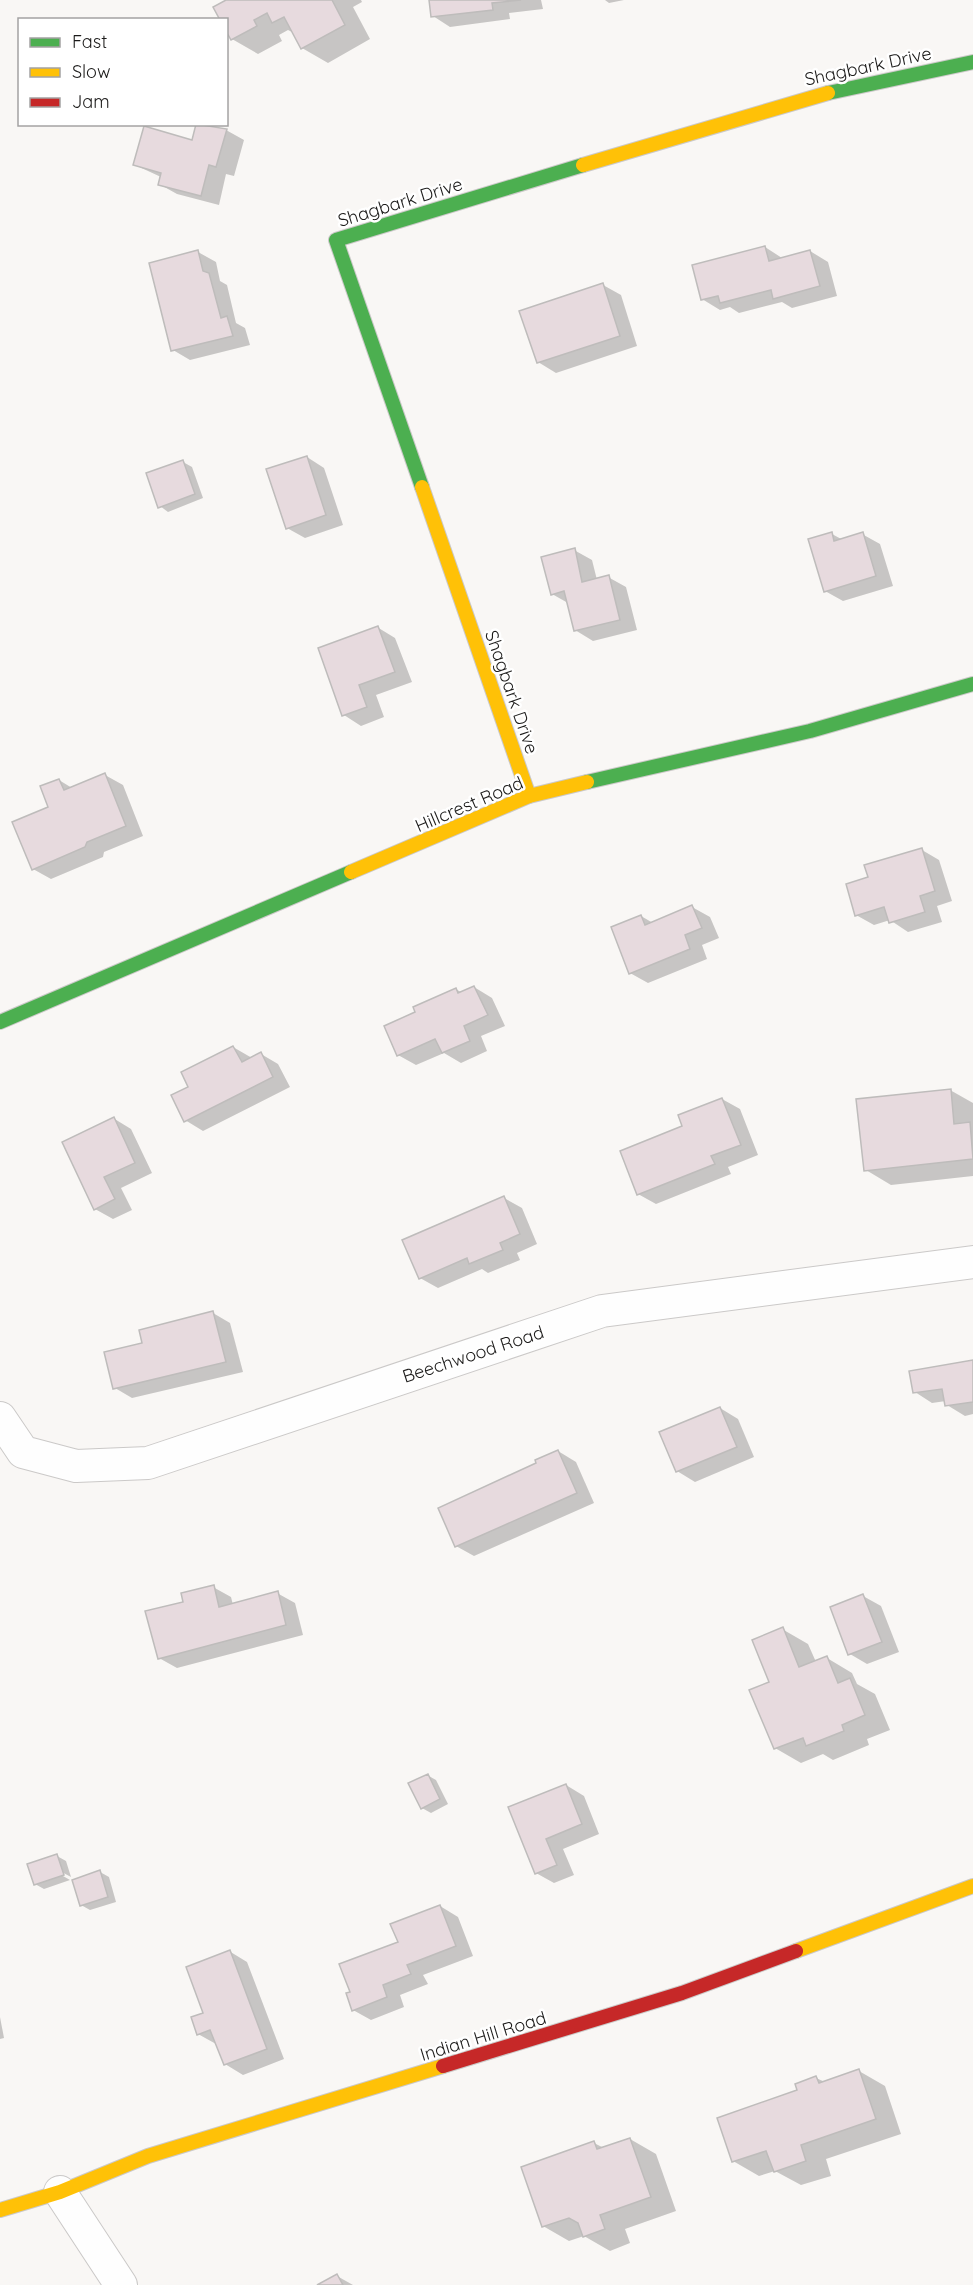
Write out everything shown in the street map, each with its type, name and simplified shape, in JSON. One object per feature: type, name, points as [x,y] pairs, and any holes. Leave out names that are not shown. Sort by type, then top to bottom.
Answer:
[{"type":"street","name":"Shagbark Drive","points":[[529,796],[336,240],[807,97],[973,62]]},
{"type":"street","name":"Hillcrest Road","points":[[0,1022],[529,796],[810,731],[973,684]]},
{"type":"street","name":"Beechwood Road","points":[[0,1418],[23,1452],[76,1466],[148,1463],[602,1311],[973,1262]]},
{"type":"street","name":"Indian Hill Road","points":[[0,2210],[60,2192],[148,2156],[682,1993],[973,1886]]},
{"type":"street","points":[[60,2192],[121,2285]]},
{"type":"building","points":[[226,0],[332,0],[345,25],[301,49],[284,17],[272,23],[267,13],[254,20],[257,26],[231,40],[228,35],[228,18],[219,18],[213,7]]},
{"type":"building","points":[[429,0],[521,0],[492,3],[493,10],[431,17]]},
{"type":"building","points":[[144,126],[192,140],[196,126],[227,129],[216,167],[209,165],[201,196],[158,185],[161,173],[133,165]]},
{"type":"building","points":[[765,246],[769,261],[810,250],[820,286],[773,299],[771,290],[720,303],[718,296],[701,300],[692,265]]},
{"type":"building","points":[[198,250],[203,271],[209,273],[221,318],[227,316],[233,336],[171,351],[149,263]]},
{"type":"building","points":[[603,283],[620,336],[537,363],[519,311]]},
{"type":"building","points":[[307,456],[326,515],[286,529],[266,469]]},
{"type":"building","points":[[183,460],[195,494],[158,508],[146,473]]},
{"type":"building","points":[[832,532],[834,541],[863,532],[876,576],[824,592],[808,539]]},
{"type":"building","points":[[575,548],[582,582],[609,575],[620,620],[574,631],[564,591],[551,595],[541,557]]},
{"type":"building","points":[[378,626],[395,672],[359,685],[367,707],[342,716],[318,648]]},
{"type":"building","points":[[105,773],[126,826],[87,842],[85,847],[32,870],[12,822],[48,807],[40,786],[59,779],[64,790]]},
{"type":"building","points":[[922,848],[935,891],[920,896],[925,912],[889,923],[884,907],[855,916],[846,884],[868,877],[864,865]]},
{"type":"building","points":[[692,905],[702,928],[685,935],[690,949],[629,974],[611,927],[641,915],[645,925]]},
{"type":"building","points":[[474,986],[488,1015],[464,1026],[470,1041],[442,1053],[435,1039],[397,1056],[384,1026],[415,1012],[413,1007],[456,988],[458,993]]},
{"type":"building","points":[[233,1046],[242,1062],[261,1052],[273,1077],[184,1122],[171,1095],[188,1087],[181,1072]]},
{"type":"building","points":[[951,1089],[954,1124],[970,1122],[973,1159],[864,1171],[856,1099]]},
{"type":"building","points":[[722,1098],[741,1145],[711,1156],[715,1164],[637,1195],[620,1151],[682,1126],[678,1115]]},
{"type":"building","points":[[114,1117],[135,1163],[104,1177],[115,1199],[94,1210],[62,1142]]},
{"type":"building","points":[[504,1196],[520,1234],[500,1243],[503,1250],[469,1264],[467,1258],[419,1279],[402,1240]]},
{"type":"building","points":[[213,1311],[226,1362],[113,1389],[104,1352],[142,1343],[139,1330]]},
{"type":"building","points":[[973,1360],[973,1402],[945,1406],[942,1389],[913,1393],[909,1371]]},
{"type":"building","points":[[720,1407],[737,1447],[676,1472],[659,1432]]},
{"type":"building","points":[[558,1450],[577,1493],[455,1547],[438,1508],[536,1463],[535,1460]]},
{"type":"building","points":[[214,1585],[219,1607],[278,1591],[286,1625],[158,1659],[145,1611],[183,1602],[181,1593]]},
{"type":"building","points":[[863,1594],[882,1642],[848,1655],[830,1607]]},
{"type":"building","points":[[783,1627],[799,1667],[827,1656],[838,1683],[850,1678],[865,1715],[842,1725],[844,1731],[806,1746],[803,1738],[774,1749],[749,1690],[769,1682],[752,1640]]},
{"type":"building","points":[[428,1774],[440,1799],[421,1809],[408,1783]]},
{"type":"building","points":[[566,1784],[582,1824],[546,1839],[557,1865],[535,1874],[508,1807]]},
{"type":"building","points":[[57,1854],[64,1875],[34,1885],[27,1864]]},
{"type":"building","points":[[100,1870],[108,1897],[80,1906],[72,1880]]},
{"type":"building","points":[[440,1905],[456,1946],[407,1965],[411,1974],[383,1985],[387,1997],[352,2011],[346,1993],[350,1992],[339,1964],[398,1942],[390,1924]]},
{"type":"building","points":[[230,1950],[267,2049],[224,2065],[210,2030],[197,2035],[191,2017],[203,2013],[186,1967]]},
{"type":"building","points":[[859,2069],[876,2119],[801,2145],[806,2161],[774,2172],[766,2151],[732,2162],[717,2118],[797,2090],[795,2084],[816,2076],[819,2083]]},
{"type":"building","points":[[630,2138],[651,2197],[600,2215],[605,2229],[583,2237],[578,2223],[569,2218],[542,2227],[521,2167],[594,2141],[597,2149]]},
{"type":"building","points":[[337,2274],[343,2285],[317,2285]]},
{"type":"traffic: fast","points":[[828,93],[973,62]]},
{"type":"traffic: fast","points":[[422,487],[336,240],[583,165]]},
{"type":"traffic: fast","points":[[587,782],[810,731],[973,684]]},
{"type":"traffic: fast","points":[[0,1022],[351,872]]},
{"type":"traffic: slow","points":[[583,165],[828,93]]},
{"type":"traffic: slow","points":[[422,487],[529,796]]},
{"type":"traffic: slow","points":[[351,872],[529,796],[587,782]]},
{"type":"traffic: slow","points":[[796,1951],[973,1886]]},
{"type":"traffic: slow","points":[[0,2210],[60,2192],[148,2156],[443,2066]]},
{"type":"traffic: jam","points":[[443,2066],[682,1993],[796,1951]]}]
